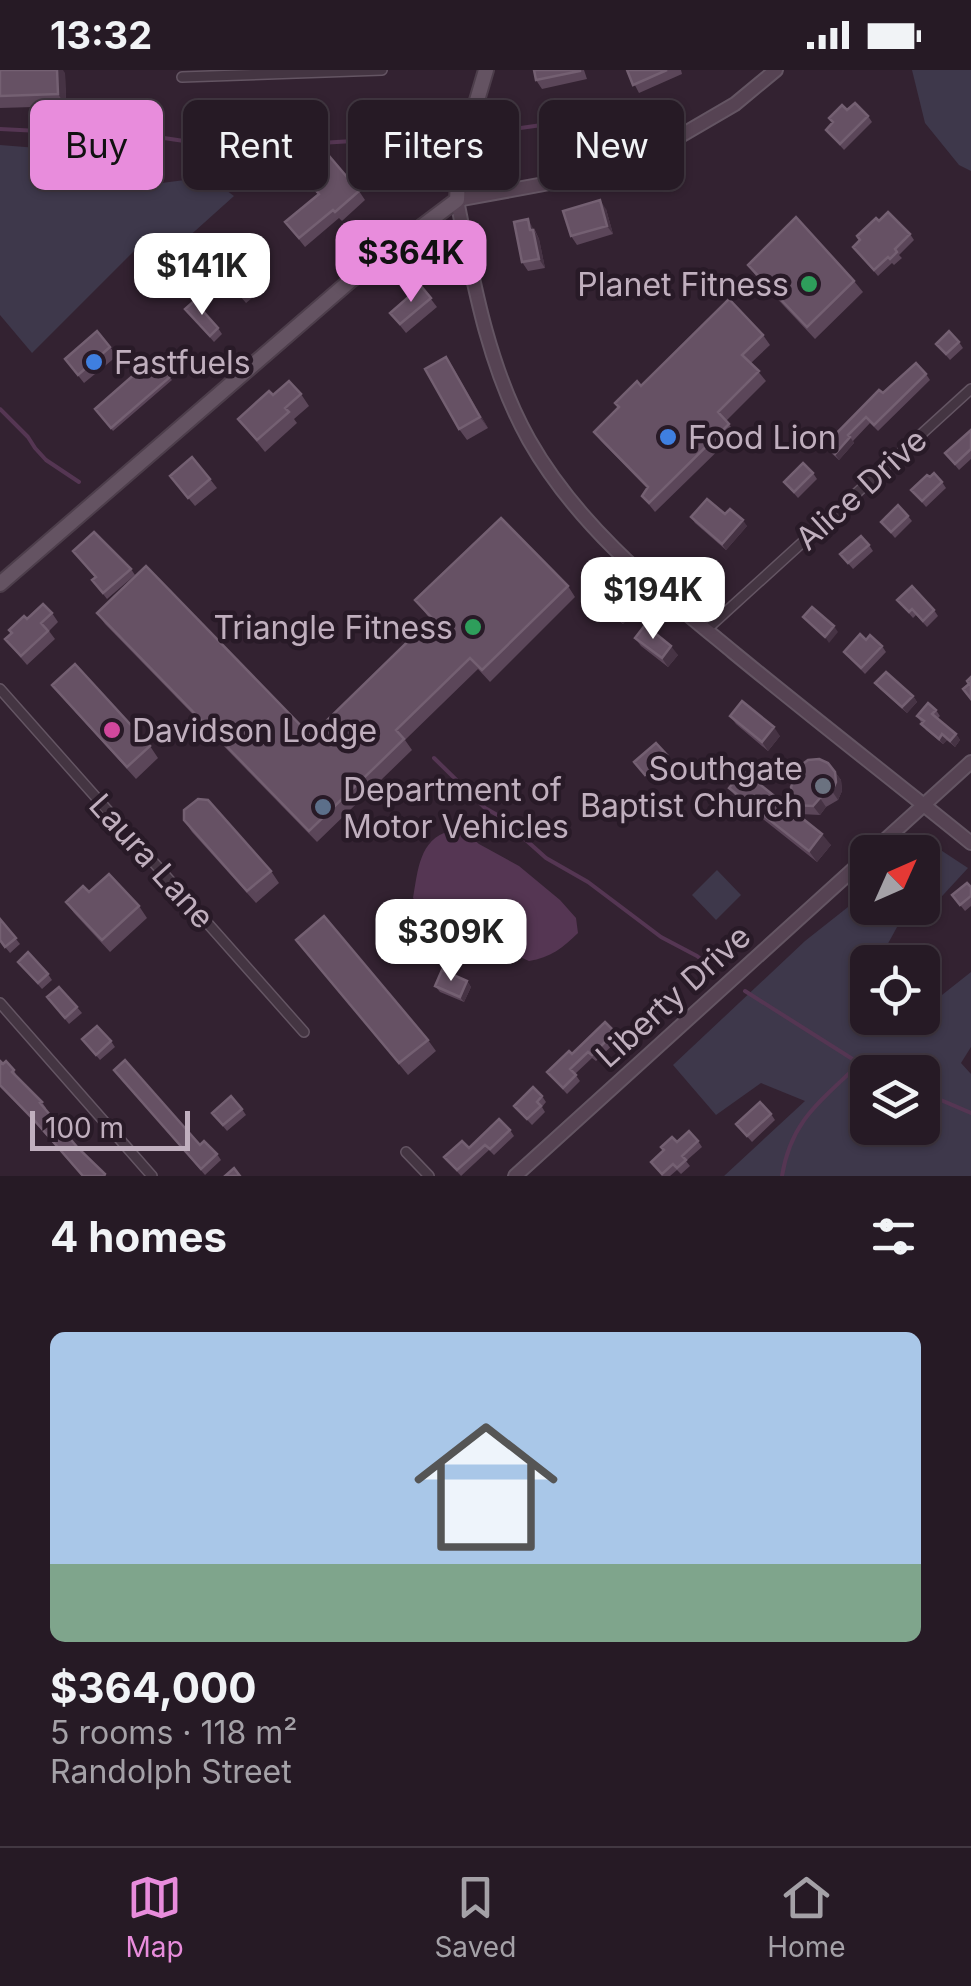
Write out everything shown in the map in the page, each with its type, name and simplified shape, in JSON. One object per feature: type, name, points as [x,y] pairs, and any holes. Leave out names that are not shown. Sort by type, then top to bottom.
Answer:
[{"type":"main road","points":[[0,584],[351,280],[457,200],[459,162],[486,70]]},
{"type":"main road","points":[[408,238],[444,240],[471,269]]},
{"type":"street","points":[[182,77],[382,70]]},
{"type":"street","points":[[776,70],[735,104],[644,153],[555,182],[457,200],[471,269],[497,369],[527,437],[592,528],[706,630],[971,842]]},
{"type":"street","name":"Alice Drive","points":[[706,630],[971,388]]},
{"type":"street","name":"Laura Lane","points":[[0,689],[304,1032]]},
{"type":"street","name":"Liberty Drive","points":[[891,835],[971,762]]},
{"type":"street","name":"Liberty Drive","points":[[515,1176],[850,872]]},
{"type":"street","points":[[0,1002],[152,1176]]},
{"type":"street","points":[[406,1152],[429,1176]]},
{"type":"shaded area","points":[[912,70],[971,70],[971,171],[959,165],[925,123]]},
{"type":"shaded area","points":[[0,145],[30,147],[30,190],[163,190],[163,183],[183,180],[183,190],[226,190],[234,196],[166,257],[140,245],[32,353],[0,315]]},
{"type":"shaded area","points":[[450,831],[466,833],[519,866],[576,918],[578,933],[556,951],[529,961],[427,915],[413,898],[419,867],[432,841]]},
{"type":"shaded area","points":[[940,850],[968,868],[940,898]]},
{"type":"shaded area","points":[[717,870],[741,895],[716,920],[692,895]]},
{"type":"shaded area","points":[[850,905],[850,925],[898,925],[887,945],[850,945],[850,1035],[940,1035],[940,997],[971,972],[971,1047],[961,1063],[971,1074],[971,1176],[724,1176],[805,1101],[761,1083],[716,1115],[673,1065],[805,941]]},
{"type":"building","points":[[0,70],[57,70],[58,94],[0,96]]},
{"type":"building","points":[[534,70],[580,70],[580,71],[536,80]]},
{"type":"building","points":[[627,70],[667,70],[633,85]]},
{"type":"building","points":[[855,103],[868,116],[840,144],[826,130],[833,122],[829,118],[842,105],[847,110]]},
{"type":"building","points":[[328,159],[348,178],[348,190],[359,191],[299,238],[285,222],[319,194],[316,190],[328,190]]},
{"type":"building","points":[[600,200],[607,226],[571,236],[563,211]]},
{"type":"building","points":[[888,212],[910,234],[890,259],[874,270],[853,247],[860,240],[857,236]]},
{"type":"building","name":"Planet Fitness","points":[[796,217],[854,281],[807,327],[748,265]]},
{"type":"building","points":[[528,219],[539,259],[522,262],[514,222]]},
{"type":"building","points":[[224,248],[252,285],[240,294],[208,261]]},
{"type":"building","points":[[421,286],[431,298],[400,324],[390,313]]},
{"type":"building","points":[[729,299],[763,335],[742,355],[759,371],[718,412],[729,424],[649,503],[642,496],[648,487],[594,432],[637,381],[641,386]]},
{"type":"building","points":[[194,301],[218,328],[210,336],[185,309]]},
{"type":"building","points":[[97,331],[110,347],[78,375],[65,359]]},
{"type":"building","points":[[949,331],[959,342],[946,354],[936,344]]},
{"type":"building","points":[[446,357],[480,417],[459,429],[425,369]]},
{"type":"building","name":"Fastfuels","points":[[153,358],[170,377],[111,428],[95,409]]},
{"type":"building","points":[[916,363],[926,374],[874,425],[866,417],[835,454],[825,445],[879,390],[883,393]]},
{"type":"building","points":[[289,381],[301,394],[285,408],[289,412],[257,440],[238,419],[269,391],[273,395]]},
{"type":"building","points":[[971,430],[971,449],[955,464],[945,453]]},
{"type":"building","points":[[192,457],[210,479],[188,498],[170,476]]},
{"type":"building","points":[[803,463],[813,473],[794,492],[784,482]]},
{"type":"building","points":[[934,473],[942,482],[922,501],[911,490]]},
{"type":"building","points":[[707,499],[725,514],[730,509],[743,520],[722,544],[691,517]]},
{"type":"building","points":[[898,505],[908,516],[891,532],[881,522]]},
{"type":"building","points":[[501,518],[568,586],[482,670],[470,658],[396,730],[404,739],[309,831],[97,613],[146,566],[311,736],[432,618],[415,600]]},
{"type":"building","points":[[94,532],[131,569],[103,593],[92,580],[96,577],[73,551]]},
{"type":"building","points":[[861,536],[869,545],[848,563],[840,554]]},
{"type":"building","points":[[912,586],[934,610],[923,621],[897,600]]},
{"type":"building","points":[[603,591],[624,601],[627,607],[619,618],[596,599]]},
{"type":"building","points":[[43,604],[52,613],[41,623],[48,631],[21,656],[5,639],[24,616],[27,619]]},
{"type":"building","points":[[812,607],[834,626],[825,637],[803,617]]},
{"type":"building","points":[[645,625],[671,646],[662,658],[635,638]]},
{"type":"building","points":[[860,634],[866,640],[870,635],[882,646],[861,668],[844,652]]},
{"type":"building","name":"Davidson Lodge","points":[[75,664],[150,746],[127,767],[52,685]]},
{"type":"building","points":[[886,672],[913,696],[902,707],[875,683]]},
{"type":"building","points":[[971,677],[971,699],[963,689]]},
{"type":"building","points":[[742,701],[774,727],[762,742],[730,716]]},
{"type":"building","points":[[928,703],[936,710],[932,714],[956,734],[950,741],[942,734],[939,739],[921,724],[924,721],[917,716]]},
{"type":"building","points":[[656,743],[667,755],[645,775],[634,762]]},
{"type":"building","points":[[819,759],[835,772],[832,791],[813,806],[794,805],[791,787],[800,766]]},
{"type":"building","points":[[743,771],[822,834],[809,851],[729,788]]},
{"type":"building","points":[[198,799],[208,800],[271,871],[247,891],[184,820],[184,810]]},
{"type":"building","points":[[109,874],[139,906],[102,940],[66,902],[83,886],[89,892]]},
{"type":"building","points":[[967,883],[971,896],[960,905],[952,895]]},
{"type":"building","points":[[324,916],[428,1040],[399,1063],[296,940]]},
{"type":"building","points":[[0,919],[16,938],[5,947],[0,940]]},
{"type":"building","points":[[28,952],[48,974],[38,983],[18,962]]},
{"type":"building","points":[[442,970],[467,981],[460,997],[435,986]]},
{"type":"building","points":[[59,987],[77,1007],[65,1018],[47,997]]},
{"type":"building","points":[[605,1022],[615,1032],[592,1055],[588,1052],[570,1069],[576,1075],[563,1088],[547,1072]]},
{"type":"building","points":[[97,1026],[111,1041],[96,1055],[82,1039]]},
{"type":"building","points":[[125,1060],[200,1145],[204,1141],[217,1154],[201,1169],[114,1070]]},
{"type":"building","points":[[0,1061],[6,1061],[104,1176],[83,1176],[0,1085]]},
{"type":"building","points":[[533,1087],[542,1096],[537,1102],[541,1106],[527,1119],[514,1106]]},
{"type":"building","points":[[231,1096],[242,1109],[223,1125],[212,1113]]},
{"type":"building","points":[[760,1102],[771,1114],[747,1136],[736,1124]]},
{"type":"building","points":[[499,1119],[510,1130],[490,1149],[485,1145],[457,1170],[444,1157],[462,1141],[469,1148]]},
{"type":"building","points":[[689,1131],[698,1141],[682,1156],[686,1160],[677,1168],[673,1164],[662,1174],[651,1162],[672,1137],[677,1142]]},
{"type":"waterway","points":[[519,128],[539,125]]},
{"type":"waterway","points":[[0,129],[157,137],[225,147],[348,141]]},
{"type":"waterway","points":[[0,409],[46,460],[79,482]]},
{"type":"waterway","points":[[434,758],[485,808],[546,858],[588,882],[661,937],[712,968]]},
{"type":"waterway","points":[[745,991],[850,1057]]},
{"type":"waterway","points":[[782,1176],[800,1126],[850,1073]]},
{"type":"waterway","points":[[940,1100],[971,1113]]},
{"type":"place","name":"Planet Fitness","points":[[809,284]]},
{"type":"place","name":"Fastfuels","points":[[94,362]]},
{"type":"place","name":"Food Lion","points":[[668,437]]},
{"type":"place","name":"Triangle Fitness","points":[[473,627]]},
{"type":"place","name":"Davidson Lodge","points":[[112,730]]},
{"type":"place","name":"Southgate Baptist Church","points":[[823,786]]},
{"type":"place","name":"Department of Motor Vehicles","points":[[323,807]]}]
